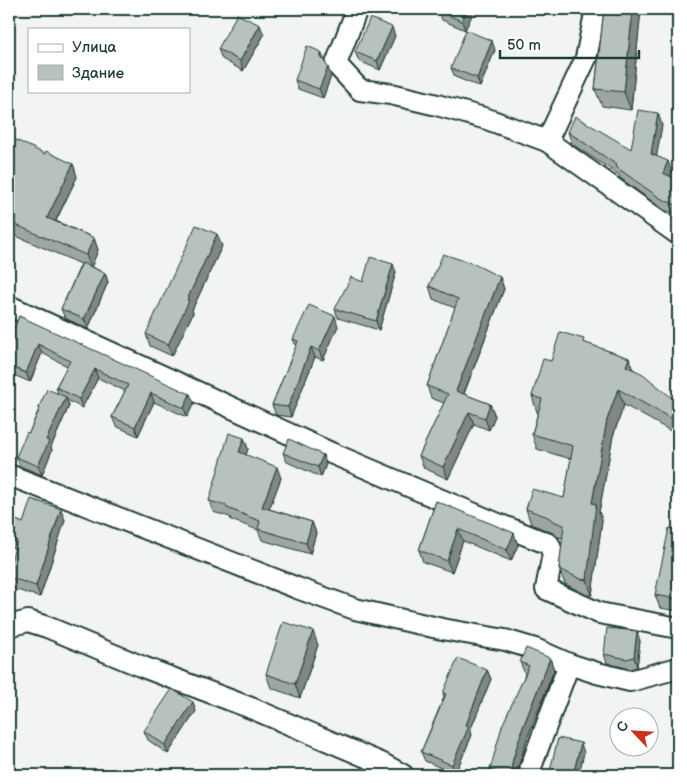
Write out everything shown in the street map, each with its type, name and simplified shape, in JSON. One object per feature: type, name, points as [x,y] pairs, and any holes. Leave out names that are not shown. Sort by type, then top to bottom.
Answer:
[{"type":"street","points":[[357,9],[336,64],[360,90],[391,94],[437,105],[487,119],[547,141],[678,234]]},
{"type":"street","points":[[547,141],[586,58],[596,9]]},
{"type":"street","points":[[9,306],[331,453],[549,544],[553,554],[546,589],[600,613],[678,628]]},
{"type":"street","points":[[9,475],[355,609],[442,629],[505,640],[535,649],[569,664],[630,681],[678,668]]},
{"type":"street","points":[[9,626],[28,621],[82,640],[150,670],[251,708],[383,764],[402,775]]},
{"type":"street","points":[[528,775],[569,664]]},
{"type":"building","points":[[439,9],[467,9],[462,21],[438,11]]},
{"type":"building","points":[[604,9],[633,9],[624,92],[595,89]]},
{"type":"building","points":[[237,14],[260,25],[240,61],[218,49]]},
{"type":"building","points":[[370,18],[392,27],[377,61],[355,52]]},
{"type":"building","points":[[466,30],[492,41],[477,78],[451,68]]},
{"type":"building","points":[[307,46],[321,52],[321,57],[328,67],[319,89],[295,80]]},
{"type":"building","points":[[638,110],[658,113],[651,154],[668,161],[663,173],[678,180],[678,206],[660,198],[616,167],[617,165],[568,132],[575,116],[631,149]]},
{"type":"building","points":[[14,139],[45,154],[46,151],[73,164],[47,218],[94,238],[86,255],[9,222],[9,150]]},
{"type":"building","points":[[196,225],[217,234],[168,345],[146,334]]},
{"type":"building","points":[[443,254],[474,264],[500,277],[456,391],[490,404],[485,418],[469,412],[443,467],[419,456],[448,394],[427,386],[458,299],[429,286]]},
{"type":"building","points":[[370,257],[393,264],[376,321],[335,309],[351,277],[363,282]]},
{"type":"building","points":[[82,263],[105,273],[84,319],[61,309]]},
{"type":"building","points":[[309,305],[335,316],[319,351],[311,347],[288,407],[272,405],[298,341],[293,339]]},
{"type":"building","points":[[19,316],[190,394],[184,408],[151,393],[135,427],[112,417],[128,385],[95,369],[79,399],[56,387],[70,361],[38,344],[26,373],[9,366],[9,342]]},
{"type":"building","points":[[560,332],[584,339],[583,342],[629,358],[626,366],[643,374],[678,403],[678,412],[674,420],[618,389],[607,420],[592,503],[596,504],[587,580],[559,569],[564,525],[526,509],[532,489],[564,498],[573,446],[532,434],[542,399],[532,396],[543,359],[551,361]]},
{"type":"building","points":[[47,389],[66,397],[46,440],[49,441],[38,466],[16,457],[27,432],[29,433]]},
{"type":"building","points":[[229,433],[244,438],[239,452],[277,467],[262,507],[312,522],[306,543],[258,529],[260,521],[227,508],[227,506],[209,501]]},
{"type":"building","points":[[289,439],[323,455],[318,467],[283,453]]},
{"type":"building","points":[[31,499],[61,509],[36,586],[9,577],[9,567],[17,541],[9,537],[9,517],[23,523]]},
{"type":"building","points":[[436,501],[514,533],[507,550],[458,529],[447,561],[419,550]]},
{"type":"building","points":[[669,528],[678,530],[678,599],[655,595]]},
{"type":"building","points":[[283,622],[313,631],[295,684],[266,674]]},
{"type":"building","points":[[607,628],[637,631],[634,657],[627,659],[604,654]]},
{"type":"building","points":[[526,648],[550,658],[523,727],[510,775],[490,770],[502,726],[529,666],[520,662]]},
{"type":"building","points":[[458,658],[487,670],[466,725],[469,726],[452,765],[421,752],[446,694],[443,693]]},
{"type":"building","points":[[172,689],[193,702],[165,745],[144,731]]},
{"type":"building","points":[[558,738],[581,743],[573,775],[549,775]]}]
